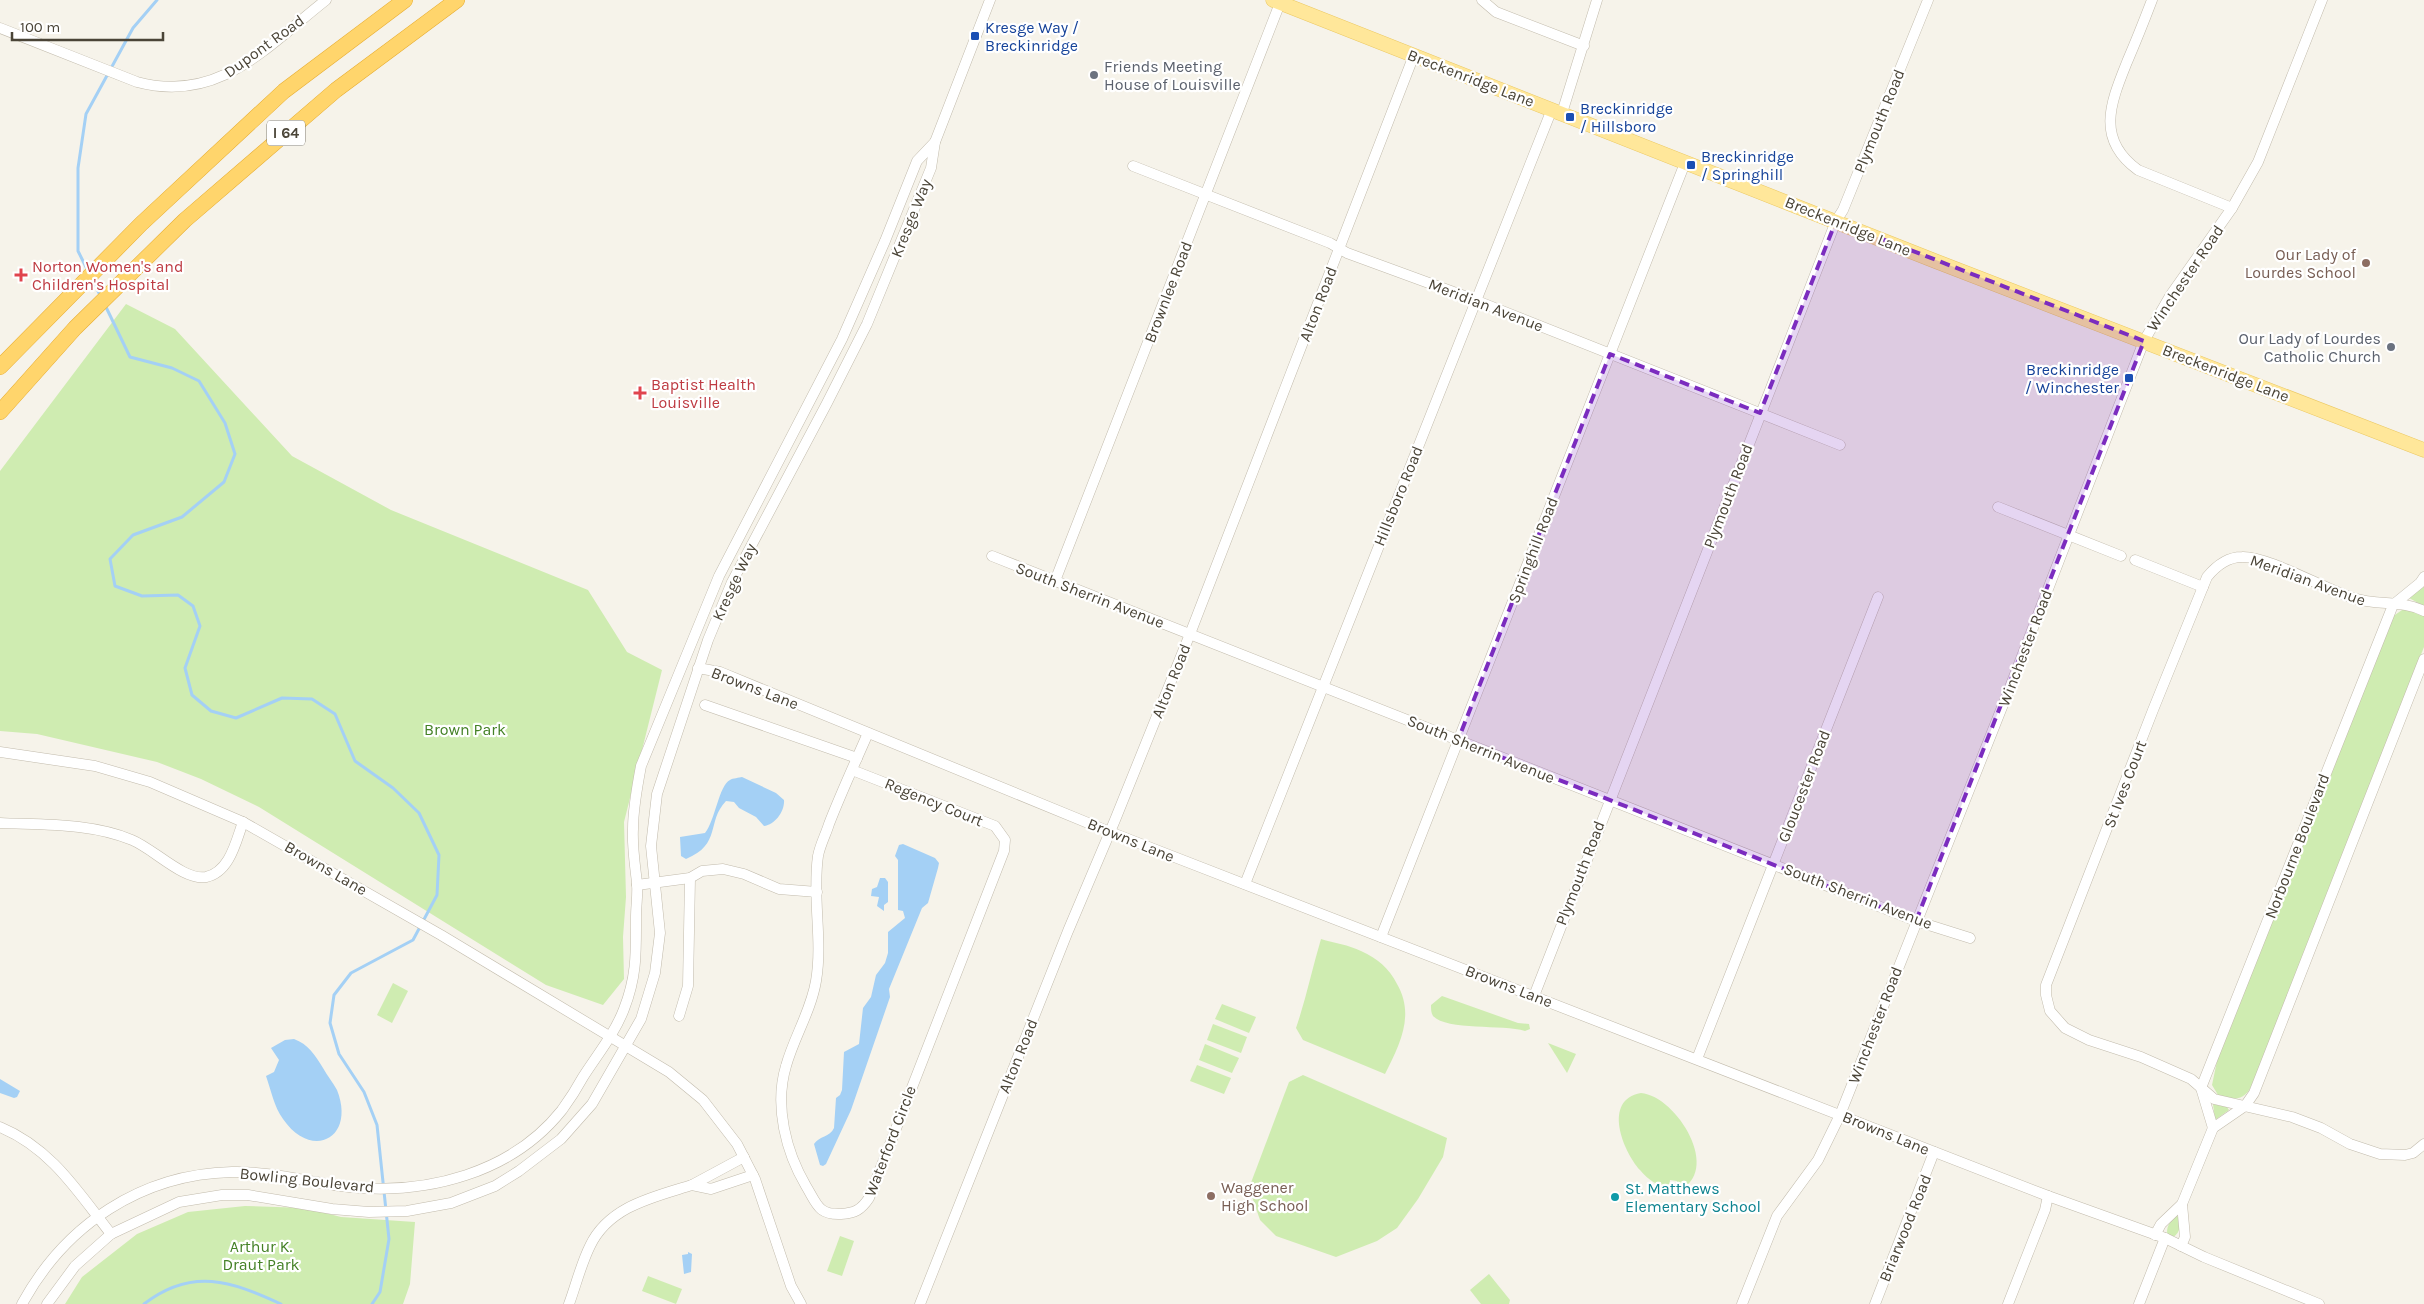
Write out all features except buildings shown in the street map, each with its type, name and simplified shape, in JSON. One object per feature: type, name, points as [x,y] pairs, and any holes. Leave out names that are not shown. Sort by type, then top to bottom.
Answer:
[{"type":"highway","name":"I 64","points":[[0,367],[112,253],[284,91],[405,0]]},
{"type":"highway","name":"I 64","points":[[0,412],[81,322],[185,220],[336,90],[457,0]]},
{"type":"main road","name":"Breckenridge Lane","points":[[1277,1],[2424,450]]},
{"type":"street","name":"Dupont Road","points":[[0,28],[125,78],[165,88],[202,85],[218,79],[255,56],[326,0]]},
{"type":"street","name":"Kresge Way","points":[[627,1047],[641,1019],[658,959],[660,933],[651,846],[657,794],[698,668],[732,582],[867,324],[931,168],[934,142],[990,0]]},
{"type":"street","points":[[1482,0],[1496,12],[1584,46]]},
{"type":"street","name":"Hillsboro Road","points":[[1245,884],[1324,687],[1474,301],[1584,46],[1597,0]]},
{"type":"street","name":"Plymouth Road","points":[[1534,996],[1760,413],[1836,221],[1843,210],[1928,0]]},
{"type":"street","points":[[2152,0],[2112,103],[2110,122],[2114,140],[2125,159],[2138,170],[2232,208]]},
{"type":"street","name":"Winchester Road","points":[[1742,1304],[1777,1216],[1818,1160],[1840,1115],[2012,682],[2144,341],[2170,296],[2232,208],[2258,162],[2322,0]]},
{"type":"street","name":"Brownlee Road","points":[[1055,581],[1206,194],[1277,1]]},
{"type":"street","name":"Alton Road","points":[[920,1304],[1068,930],[1190,634],[1414,55]]},
{"type":"street","name":"Kresge Way","points":[[610,1037],[623,1013],[635,977],[637,885],[632,829],[636,788],[641,766],[720,576],[842,339],[885,241],[917,161],[934,142]]},
{"type":"street","name":"Springhill Road","points":[[1381,937],[1685,162]]},
{"type":"street","name":"Meridian Avenue","points":[[1133,166],[1330,242],[1340,248],[1840,445]]},
{"type":"street","points":[[1998,507],[2121,556]]},
{"type":"street","name":"South Sherrin Avenue","points":[[992,556],[1916,920],[1970,938]]},
{"type":"street","name":"Meridian Avenue","points":[[2221,563],[2234,558],[2252,557],[2352,598],[2374,604],[2410,604],[2424,611]]},
{"type":"street","points":[[2135,560],[2203,587]]},
{"type":"street","name":"St Ives Court","points":[[2201,1088],[2191,1079],[2141,1056],[2077,1035],[2059,1023],[2050,1011],[2046,995],[2046,985],[2156,701],[2207,577],[2221,563]]},
{"type":"street","points":[[2393,605],[2420,584],[2424,577]]},
{"type":"street","name":"Gloucester Road","points":[[1697,1059],[1878,597]]},
{"type":"street","name":"Norbourne Boulevard","points":[[2201,1088],[2393,605]]},
{"type":"street","points":[[2139,1304],[2160,1236],[2161,1224],[2182,1204],[2213,1128],[2245,1106],[2254,1093],[2424,659]]},
{"type":"street","name":"Browns Lane","points":[[698,668],[720,672],[1110,832],[2048,1196],[2160,1236],[2319,1304]]},
{"type":"street","points":[[705,705],[857,758]]},
{"type":"street","name":"Waterford Circle","points":[[868,733],[842,789],[820,850],[814,991],[786,1065],[781,1084],[781,1107],[794,1162],[819,1208],[826,1214],[852,1213],[859,1210],[869,1198],[1005,844]]},
{"type":"street","name":"Browns Lane","points":[[0,752],[96,766],[150,782],[243,822],[441,934],[669,1072],[704,1100],[723,1122],[744,1157],[753,1175],[792,1286],[801,1304]]},
{"type":"street","name":"Regency Court","points":[[852,770],[995,826],[1005,840],[1005,844]]},
{"type":"street","points":[[0,823],[81,826],[113,833],[144,845],[179,870],[191,876],[200,877],[215,873],[228,860],[243,822]]},
{"type":"street","points":[[637,885],[690,878],[702,871],[723,869],[744,874],[779,890],[817,892]]},
{"type":"street","points":[[679,1016],[688,986],[690,878]]},
{"type":"street","name":"Bowling Boulevard","points":[[22,1304],[47,1264],[79,1231],[127,1198],[170,1181],[232,1172],[256,1173],[307,1182],[369,1188],[408,1188],[471,1175],[489,1168],[546,1127],[562,1109],[610,1037]]},
{"type":"street","name":"Bowling Boulevard","points":[[47,1304],[75,1266],[111,1234],[179,1202],[222,1195],[248,1195],[332,1209],[369,1212],[407,1211],[472,1196],[495,1186],[519,1171],[561,1139],[576,1124],[592,1104],[627,1047]]},
{"type":"street","points":[[2201,1088],[2214,1099],[2292,1117],[2321,1128],[2350,1144],[2380,1154],[2406,1155],[2413,1153],[2424,1144]]},
{"type":"street","points":[[2201,1088],[2213,1128]]},
{"type":"street","points":[[0,1127],[27,1140],[62,1170],[111,1234]]},
{"type":"street","name":"Briarwood Road","points":[[1875,1304],[1934,1152]]},
{"type":"street","points":[[569,1304],[590,1245],[604,1226],[618,1212],[637,1203],[692,1185],[744,1157]]},
{"type":"street","points":[[692,1185],[711,1189],[753,1175]]},
{"type":"street","points":[[2008,1304],[2045,1210],[2048,1196]]},
{"type":"street","points":[[2181,1246],[2185,1237],[2182,1204]]},
{"type":"highlighted area","points":[[1836,221],[2144,341],[1916,921],[1458,740],[1610,354],[1760,413]]},
{"type":"green space","name":"Brown Park","points":[[126,304],[175,329],[292,456],[391,510],[588,590],[627,652],[662,670],[624,822],[626,897],[623,937],[624,979],[603,1005],[546,985],[259,807],[201,779],[157,762],[37,734],[0,731],[0,471]]},
{"type":"green space","points":[[2424,585],[2424,606],[2409,598]]},
{"type":"green space","points":[[2410,609],[2424,615],[2424,647],[2254,1081],[2251,1088],[2240,1098],[2218,1095],[2212,1085],[2217,1061],[2392,617],[2402,610]]},
{"type":"green space","points":[[1321,939],[1352,947],[1373,957],[1387,969],[1397,984],[1405,1007],[1405,1018],[1400,1041],[1385,1074],[1303,1040],[1296,1028]]},
{"type":"green space","points":[[393,983],[408,991],[392,1023],[377,1015]]},
{"type":"green space","points":[[1442,996],[1518,1023],[1529,1024],[1530,1029],[1525,1031],[1450,1024],[1440,1021],[1433,1016],[1431,1005]]},
{"type":"green space","points":[[1222,1004],[1256,1017],[1249,1033],[1215,1019]]},
{"type":"green space","points":[[1213,1024],[1247,1037],[1241,1053],[1207,1040]]},
{"type":"green space","points":[[1548,1043],[1576,1054],[1567,1073]]},
{"type":"green space","points":[[1205,1044],[1239,1058],[1232,1073],[1199,1060]]},
{"type":"green space","points":[[1197,1065],[1231,1078],[1224,1094],[1190,1081]]},
{"type":"green space","points":[[1303,1075],[1447,1138],[1443,1157],[1418,1199],[1397,1228],[1377,1241],[1336,1257],[1276,1236],[1260,1220],[1249,1188],[1289,1082]]},
{"type":"green space","points":[[1641,1093],[1655,1097],[1668,1107],[1681,1121],[1690,1136],[1696,1153],[1696,1169],[1690,1182],[1677,1191],[1677,1181],[1670,1180],[1669,1190],[1646,1177],[1634,1162],[1623,1139],[1619,1115],[1622,1105],[1629,1098]]},
{"type":"green space","points":[[2213,1104],[2227,1107],[2229,1110],[2215,1120]]},
{"type":"green space","name":"Arthur K. Draut Park","points":[[245,1206],[306,1208],[341,1217],[415,1222],[410,1284],[403,1304],[65,1304],[82,1277],[137,1234],[188,1212]]},
{"type":"green space","points":[[2177,1215],[2180,1228],[2173,1237],[2167,1233],[2167,1230]]},
{"type":"green space","points":[[840,1236],[854,1241],[842,1276],[827,1271]]},
{"type":"green space","points":[[1489,1274],[1510,1300],[1509,1304],[1481,1304],[1470,1290]]},
{"type":"green space","points":[[648,1276],[682,1289],[676,1304],[642,1291]]},
{"type":"water","points":[[742,777],[776,793],[784,800],[783,809],[778,817],[772,823],[764,826],[756,817],[739,808],[734,802],[726,801],[716,817],[705,847],[686,859],[681,856],[680,837],[705,833],[726,783],[731,779]]},
{"type":"water","points":[[903,844],[935,858],[939,863],[938,868],[928,903],[922,908],[889,989],[890,997],[851,1110],[826,1164],[823,1166],[820,1165],[814,1144],[834,1128],[836,1098],[842,1090],[844,1052],[859,1044],[863,1008],[871,997],[876,975],[885,963],[888,953],[888,932],[905,918],[903,911],[898,910],[898,860],[895,856],[899,845]]},
{"type":"water","points":[[880,878],[885,878],[888,882],[888,902],[884,905],[884,911],[877,906],[879,897],[871,896],[872,889],[877,887]]},
{"type":"water","points":[[294,1039],[311,1050],[337,1090],[341,1107],[341,1121],[336,1131],[328,1138],[318,1141],[306,1139],[294,1132],[283,1119],[277,1109],[266,1076],[274,1072],[279,1060],[271,1048],[285,1040]]},
{"type":"water","points":[[0,1079],[20,1091],[17,1097],[14,1098],[0,1093]]},
{"type":"water","points":[[688,1252],[692,1254],[691,1272],[684,1274],[682,1255],[688,1254]]},
{"type":"waterway","points":[[88,271],[78,251],[78,168],[86,114],[133,28],[157,0]]},
{"type":"waterway","points":[[93,281],[100,295]]},
{"type":"waterway","points":[[105,305],[130,357],[172,368],[199,381],[225,423],[235,454],[224,482],[182,517],[133,535],[110,559],[115,586],[142,596],[178,595],[193,606],[200,626],[185,668],[192,695],[211,711],[236,718],[282,698],[312,699],[335,714],[355,761],[393,788],[419,813],[439,855],[437,895],[413,940],[351,973],[334,995],[330,1023],[339,1054],[364,1092],[377,1125],[389,1239],[380,1292],[372,1304]]},
{"type":"waterway","points":[[144,1304],[162,1292],[179,1285],[195,1282],[228,1284],[281,1304]]},
{"type":"place","name":"Kresge Way / Breckinridge","points":[[975,36]]},
{"type":"place","name":"Friends Meeting House of Louisville","points":[[1094,75]]},
{"type":"place","name":"Breckinridge / Hillsboro","points":[[1570,117]]},
{"type":"place","name":"Breckinridge / Springhill","points":[[1691,165]]},
{"type":"place","name":"Our Lady of Lourdes School","points":[[2366,263]]},
{"type":"place","name":"Norton Women's and Children's Hospital","points":[[21,275]]},
{"type":"place","name":"Our Lady of Lourdes Catholic Church","points":[[2391,347]]},
{"type":"place","name":"Breckinridge / Winchester","points":[[2129,378]]},
{"type":"place","name":"Baptist Health Louisville","points":[[640,393]]},
{"type":"place","name":"Waggener High School","points":[[1211,1196]]},
{"type":"place","name":"St. Matthews Elementary School","points":[[1615,1197]]}]
